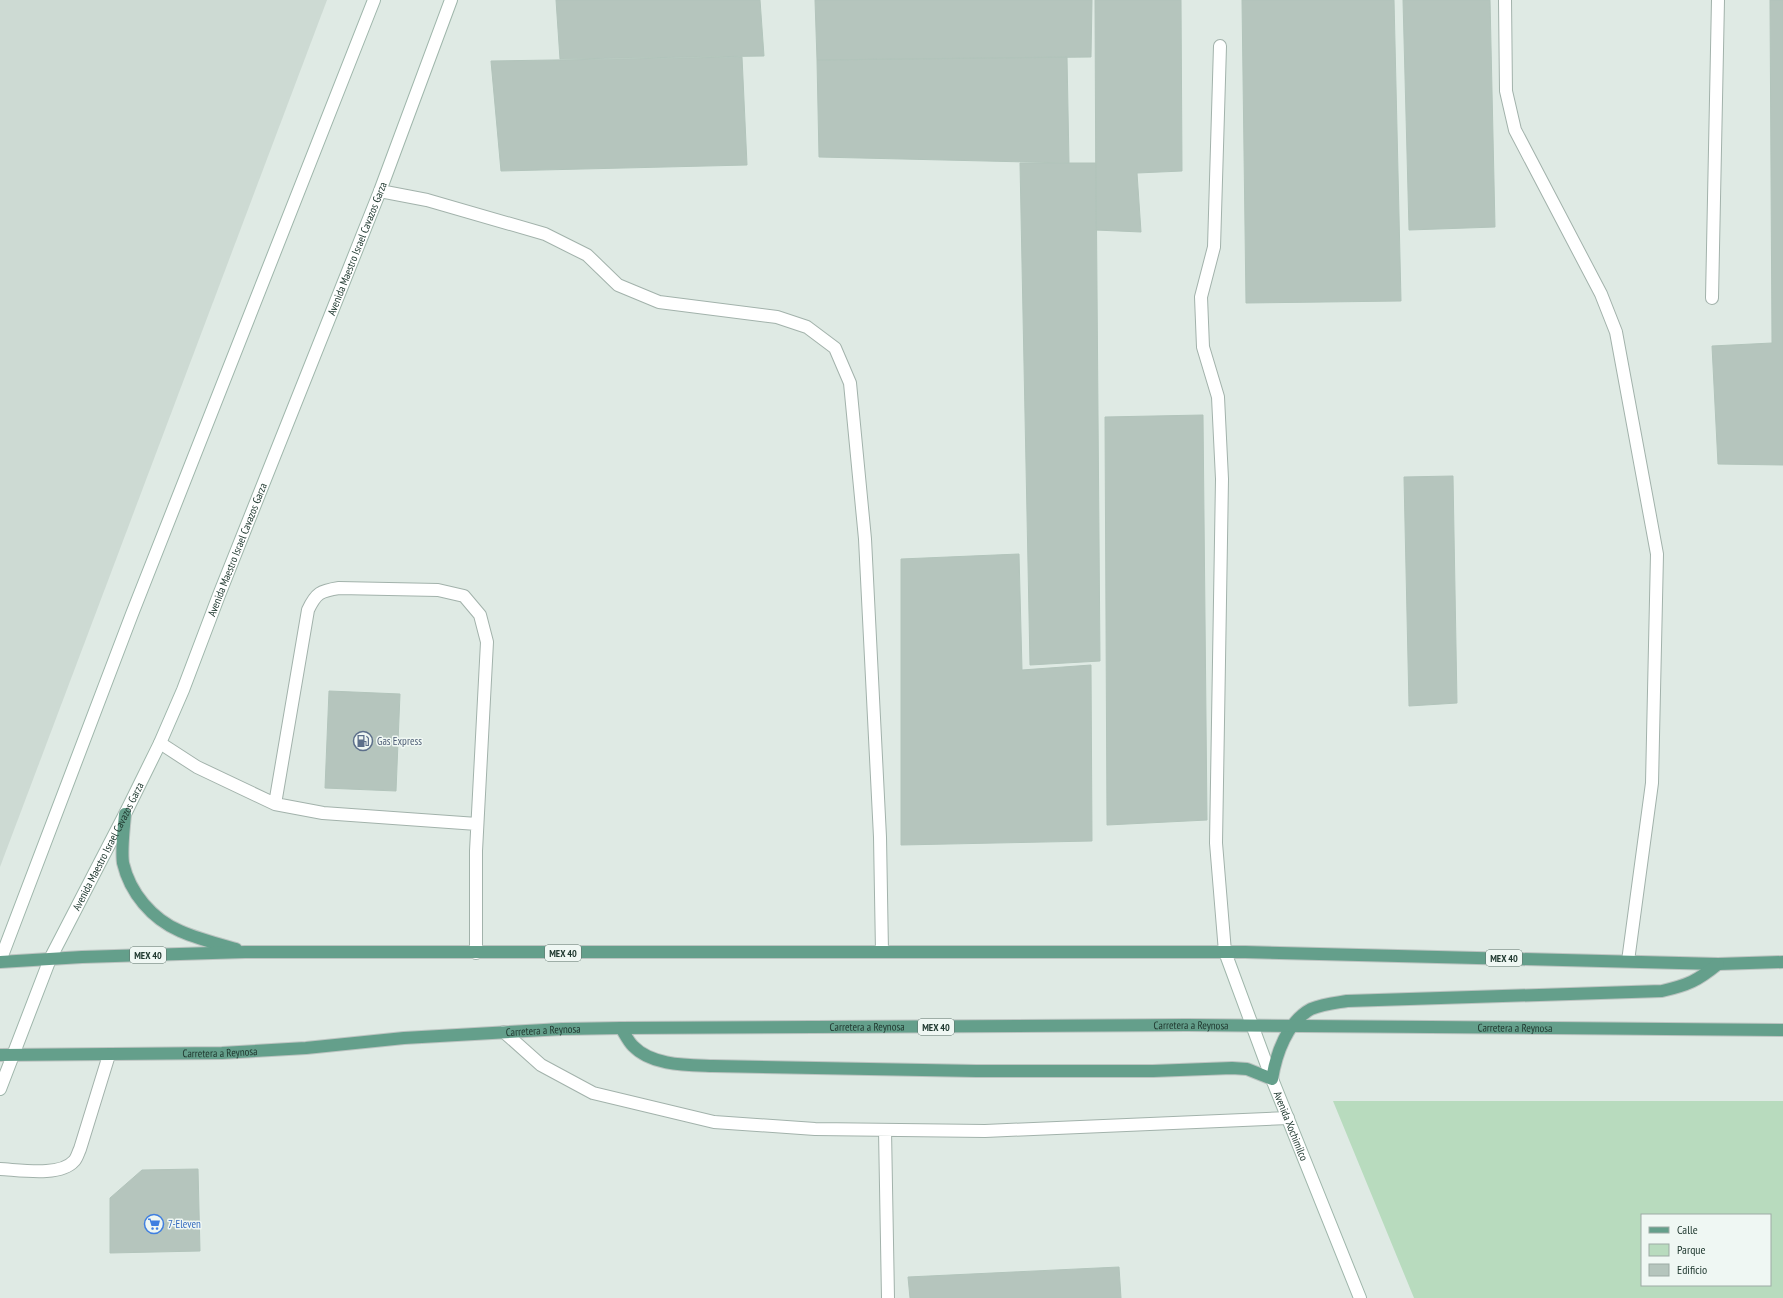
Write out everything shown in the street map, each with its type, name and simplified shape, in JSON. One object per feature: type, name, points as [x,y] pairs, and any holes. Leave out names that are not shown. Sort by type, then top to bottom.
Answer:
[{"type":"main road","points":[[0,961],[129,621],[374,0]]},
{"type":"main road","name":"Avenida Maestro Israel Cavazos Garza","points":[[0,1089],[50,959],[125,814],[160,743],[183,690],[221,588],[380,191],[451,0]]},
{"type":"main road","points":[[1505,0],[1506,91],[1515,130],[1601,294],[1616,332],[1657,554],[1652,783],[1628,961]]},
{"type":"main road","points":[[1712,298],[1718,0]]},
{"type":"main road","name":"Avenida Xochimilco","points":[[1220,46],[1214,247],[1201,297],[1203,347],[1218,397],[1222,478],[1216,843],[1225,952],[1272,1079],[1360,1298]]},
{"type":"main road","points":[[380,191],[427,200],[545,234],[587,255],[618,285],[659,302],[777,317],[807,328],[835,348],[850,383],[865,539],[879,829],[882,952]]},
{"type":"main road","points":[[275,804],[308,610],[314,598],[324,590],[339,588],[438,590],[464,596],[480,615],[486,642],[477,824],[476,953]]},
{"type":"main road","points":[[160,743],[197,767],[275,804],[323,813],[477,824]]},
{"type":"main road","points":[[125,814],[123,862],[131,887],[142,904],[180,931],[245,952]]},
{"type":"main road","name":"MEX 40","points":[[0,961],[245,952],[1225,952],[1718,964],[1783,962]]},
{"type":"main road","points":[[621,1028],[634,1047],[652,1058],[679,1064],[976,1071],[1154,1071],[1232,1068],[1247,1069],[1272,1079],[1278,1052],[1291,1027],[1296,1021],[1312,1009],[1325,1004],[1347,1001],[1662,991],[1682,987],[1699,979],[1718,964]]},
{"type":"main road","name":"Carretera a Reynosa","points":[[0,1055],[222,1053],[306,1048],[404,1038],[504,1032],[621,1028],[1252,1026],[1783,1030]]},
{"type":"main road","points":[[504,1032],[541,1065],[593,1093],[714,1122],[815,1129],[985,1131],[1288,1118]]},
{"type":"main road","points":[[0,1169],[46,1171],[63,1168],[74,1161],[80,1149],[109,1055]]},
{"type":"main road","points":[[886,1130],[888,1298]]},
{"type":"shaded area","points":[[0,0],[327,0],[0,867]]},
{"type":"green space","points":[[1333,1101],[1783,1101],[1783,1298],[1414,1298]]},
{"type":"building","points":[[556,0],[760,0],[764,56],[560,59]]},
{"type":"building","points":[[815,0],[1092,0],[1091,57],[817,60]]},
{"type":"building","points":[[1095,0],[1181,0],[1182,171],[1137,173],[1141,232],[1096,230]]},
{"type":"building","points":[[1242,0],[1394,0],[1401,301],[1246,303]]},
{"type":"building","points":[[1403,0],[1490,0],[1495,227],[1409,230]]},
{"type":"building","points":[[1770,0],[1783,0],[1783,465],[1718,464],[1712,346],[1772,343]]},
{"type":"building","points":[[742,57],[747,165],[501,171],[491,61]]},
{"type":"building","points":[[1067,57],[1069,163],[819,157],[817,60]]},
{"type":"building","points":[[1020,163],[1096,163],[1100,661],[1030,665]]},
{"type":"building","points":[[1203,415],[1207,820],[1107,825],[1105,417]]},
{"type":"building","points":[[1453,476],[1457,703],[1409,706],[1404,477]]},
{"type":"building","points":[[1019,554],[1022,670],[1091,665],[1092,841],[901,845],[901,559]]},
{"type":"building","name":"Gas Express","points":[[329,691],[400,694],[396,791],[325,788]]},
{"type":"building","name":"7-Eleven","points":[[198,1169],[200,1251],[110,1253],[110,1198],[142,1170]]},
{"type":"building","points":[[1119,1267],[1121,1298],[910,1298],[908,1277]]},
{"type":"place","name":"Gas Express","points":[[363,741]]},
{"type":"place","name":"7-Eleven","points":[[154,1224]]}]
